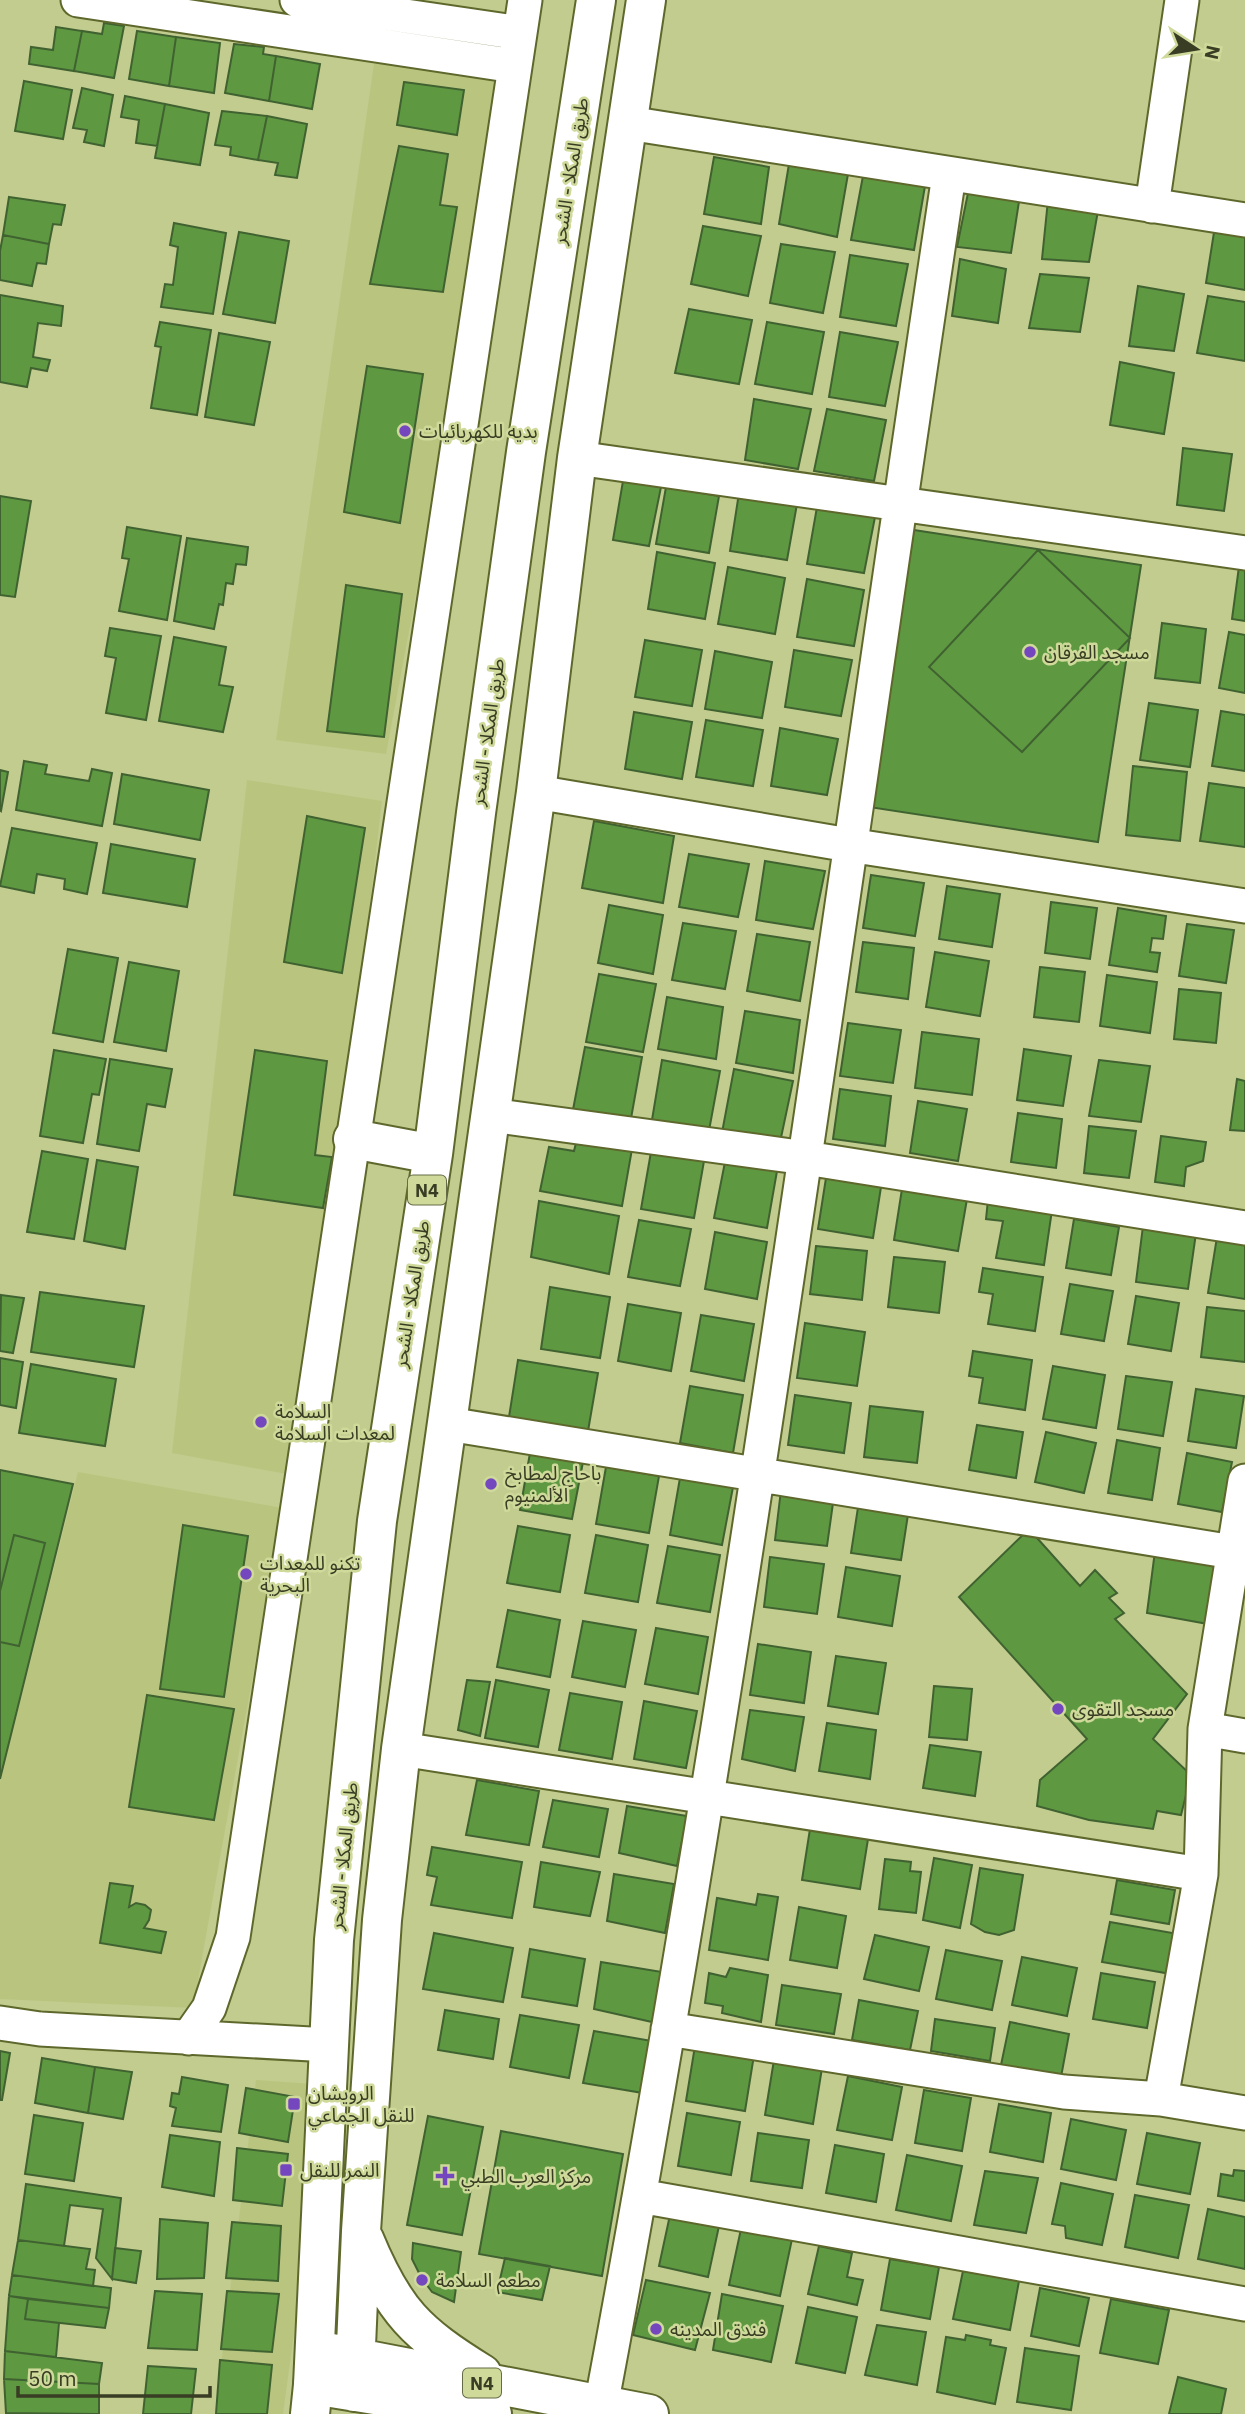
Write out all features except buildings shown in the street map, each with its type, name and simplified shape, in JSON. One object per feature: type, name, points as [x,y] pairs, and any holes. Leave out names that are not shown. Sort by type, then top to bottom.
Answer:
[{"type":"highway","name":"طريق المكلا - الشحر","points":[[313,2383],[334,1940],[377,1521],[433,1153],[526,452],[596,0]]},
{"type":"highway","points":[[354,2388],[361,2231],[382,1920],[401,1749],[536,792],[577,458],[646,0]]},
{"type":"highway","points":[[526,452],[577,458]]},
{"type":"highway","points":[[353,1139],[433,1153]]},
{"type":"highway","points":[[377,1521],[433,1528]]},
{"type":"highway","points":[[361,2231],[379,2275],[401,2311],[441,2348],[485,2407]]},
{"type":"highway","name":"N4","points":[[313,2383],[485,2407],[601,2406],[649,2414]]},
{"type":"street","points":[[78,0],[515,66]]},
{"type":"street","points":[[297,0],[520,33]]},
{"type":"street","points":[[188,2038],[209,2008],[233,1937],[525,0]]},
{"type":"street","points":[[1152,206],[1182,0]]},
{"type":"street","points":[[628,123],[1245,220]]},
{"type":"street","points":[[601,2406],[640,2196],[758,1475],[949,175]]},
{"type":"street","points":[[577,458],[1245,553]]},
{"type":"street","points":[[536,792],[849,845],[1245,906]]},
{"type":"street","points":[[491,1115],[806,1158],[1245,1228]]},
{"type":"street","points":[[448,1424],[1240,1553]]},
{"type":"street","points":[[1161,2099],[1201,1874],[1205,1729],[1240,1553],[1245,1481]]},
{"type":"street","points":[[1205,1729],[1245,1736]]},
{"type":"street","points":[[401,1749],[1201,1874]]},
{"type":"street","points":[[0,2023],[40,2029],[329,2045]]},
{"type":"street","points":[[667,2029],[1064,2092],[1161,2099],[1245,2113]]},
{"type":"street","points":[[640,2196],[1245,2304]]},
{"type":"shaded area","points":[[374,64],[515,66],[386,754],[276,740]]},
{"type":"shaded area","points":[[247,780],[382,801],[303,1477],[172,1453]]},
{"type":"shaded area","points":[[78,1472],[283,1508],[193,2008],[0,1999],[0,1783]]},
{"type":"shaded area","points":[[256,2080],[328,2085],[283,2414],[215,2414]]},
{"type":"place","name":"بديه للكهربائيات","points":[[405,431]]},
{"type":"place","name":"مسجد الفرقان","points":[[1030,652]]},
{"type":"place","name":"السلامة لمعدات السلامة","points":[[261,1422]]},
{"type":"place","name":"باحاج لمطابخ الألمنيوم","points":[[491,1484]]},
{"type":"place","name":"تكنو للمعدات البحرية","points":[[246,1574]]},
{"type":"place","name":"مسجد التقوى","points":[[1058,1709]]},
{"type":"place","name":"الرويشان للنقل الجماعي","points":[[294,2104]]},
{"type":"place","name":"النمر للنقل","points":[[286,2170]]},
{"type":"place","name":"مركز العرب الطبي","points":[[445,2176]]},
{"type":"place","name":"مطعم السلامة","points":[[422,2280]]},
{"type":"place","name":"فندق المدينه","points":[[656,2329]]}]
